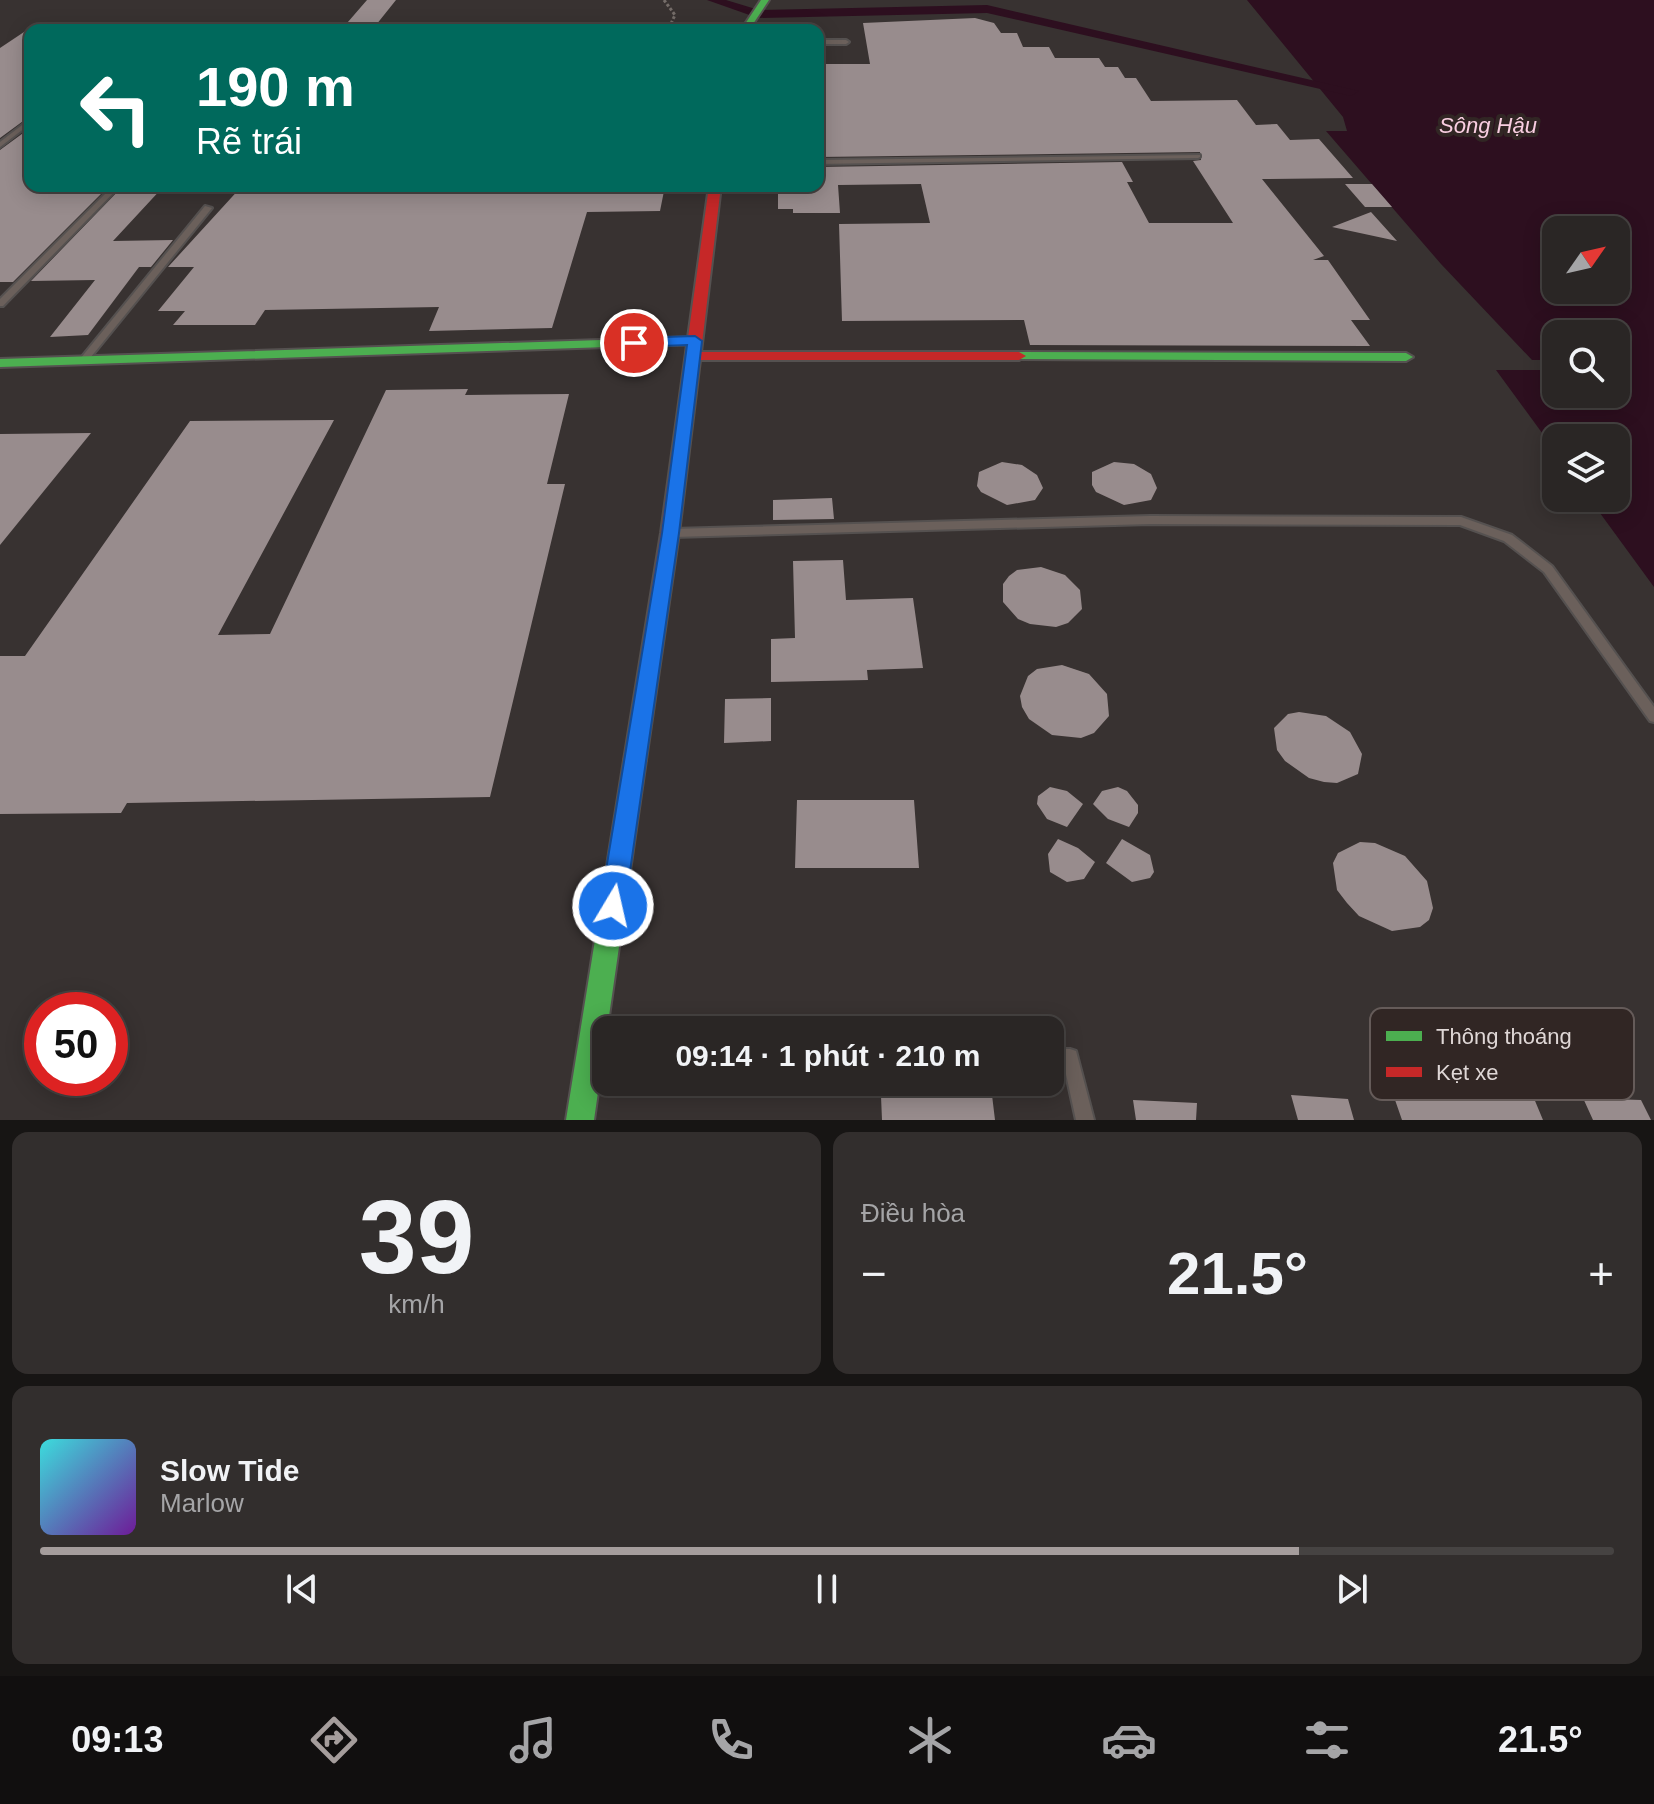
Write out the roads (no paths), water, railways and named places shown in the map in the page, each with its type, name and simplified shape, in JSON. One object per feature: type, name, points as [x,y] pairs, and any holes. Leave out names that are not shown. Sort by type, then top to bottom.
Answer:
[{"type":"street","points":[[749,24],[765,0]]},
{"type":"street","points":[[603,1016],[714,192]]},
{"type":"street","points":[[0,363],[694,348],[1406,357]]},
{"type":"street","points":[[580,1120],[592,1078]]},
{"type":"lane","points":[[824,42],[846,42]]},
{"type":"lane","points":[[0,145],[24,126]]},
{"type":"lane","points":[[824,162],[1198,156]]},
{"type":"lane","points":[[0,304],[111,192]]},
{"type":"lane","points":[[83,361],[208,208]]},
{"type":"lane","points":[[670,533],[1150,520],[1461,521],[1508,538],[1548,569],[1654,717]]},
{"type":"lane","points":[[1064,1057],[1070,1057],[1085,1120]]},
{"type":"water","name":"Sông Hậu","points":[[1247,0],[1654,0],[1654,587],[1599,512],[1630,512],[1630,424],[1542,424],[1542,433],[1496,370],[1542,370],[1542,408],[1630,408],[1630,320],[1542,320],[1542,360],[1532,360],[1441,264],[1326,131],[1347,131],[1343,117]]},
{"type":"waterway","points":[[713,0],[758,14],[987,9],[1351,91]]}]
